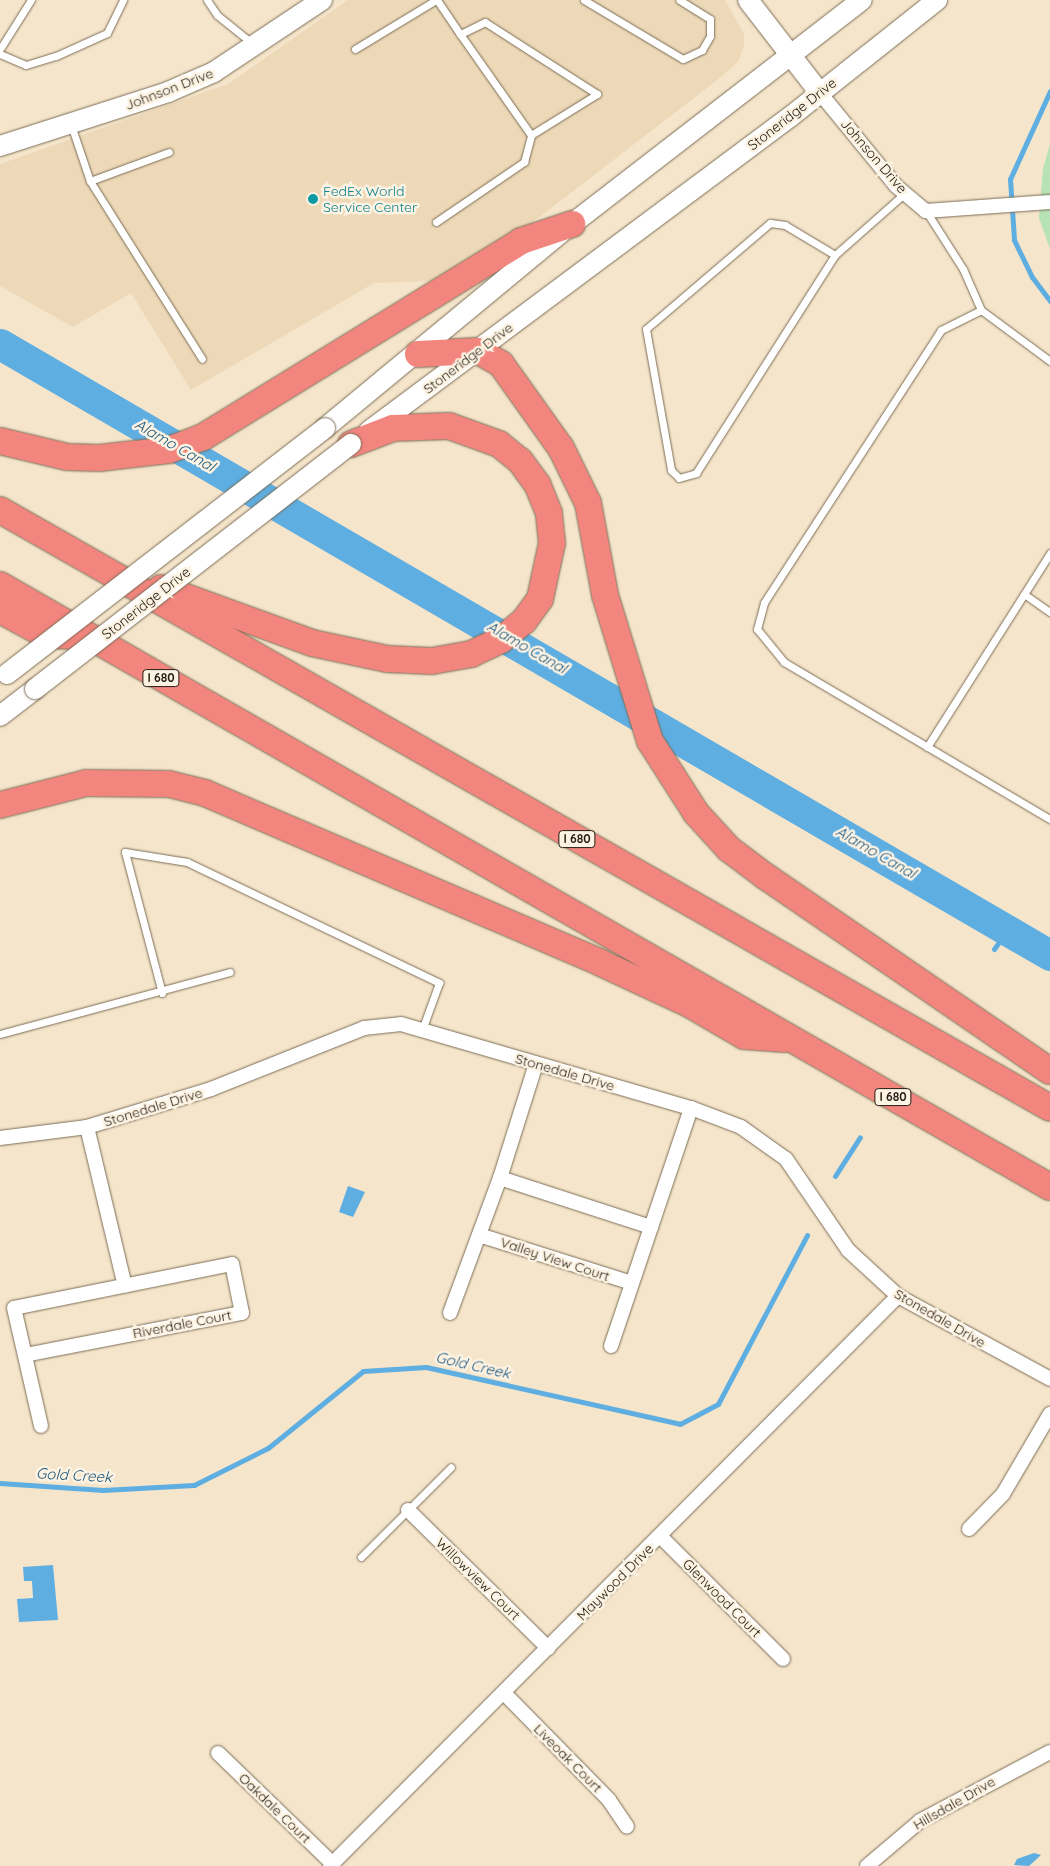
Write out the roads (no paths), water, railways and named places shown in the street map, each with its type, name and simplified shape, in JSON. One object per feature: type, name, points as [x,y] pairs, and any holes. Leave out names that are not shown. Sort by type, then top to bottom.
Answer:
[{"type":"highway","points":[[3,442],[67,457],[133,456],[169,450],[203,437],[521,241],[572,224]]},
{"type":"highway","points":[[418,354],[478,351],[501,364],[578,478],[596,535],[605,595],[650,741],[673,780],[729,849],[1050,1071]]},
{"type":"highway","points":[[104,570],[312,643],[387,659],[432,661],[471,654],[501,640],[540,599],[549,573],[548,513],[537,484],[499,444],[449,426],[421,424],[393,428],[351,444]]},
{"type":"highway","name":"I 680","points":[[0,510],[1050,1108]]},
{"type":"highway","name":"I 680","points":[[0,585],[1050,1187]]},
{"type":"highway","points":[[0,610],[46,635],[92,637]]},
{"type":"highway","points":[[0,805],[94,782],[169,784],[205,793],[601,963],[691,1005],[744,1036],[791,1039]]},
{"type":"main road","name":"Johnson Drive","points":[[0,146],[71,125],[168,92],[257,48],[322,0]]},
{"type":"main road","name":"Johnson Drive","points":[[748,0],[820,93]]},
{"type":"main road","name":"Stoneridge Drive","points":[[4,676],[325,428],[418,354],[572,224],[791,57],[862,0]]},
{"type":"main road","name":"Stoneridge Drive","points":[[0,716],[351,444],[478,351],[820,93],[937,0]]},
{"type":"street","name":"Johnson Drive","points":[[820,93],[904,193],[926,211]]},
{"type":"street","points":[[926,211],[1050,202]]},
{"type":"street","name":"Stonedale Drive","points":[[0,1138],[87,1127],[211,1089],[379,1023],[422,1030],[691,1108],[749,1131],[786,1159],[848,1250],[898,1296],[1050,1379]]},
{"type":"street","points":[[450,1313],[500,1178],[536,1064]]},
{"type":"street","points":[[611,1346],[691,1108]]},
{"type":"street","points":[[87,1127],[125,1286]]},
{"type":"street","points":[[500,1178],[651,1227]]},
{"type":"street","name":"Valley View Court","points":[[479,1235],[632,1284]]},
{"type":"street","name":"Riverdale Court","points":[[25,1355],[242,1313],[232,1264],[14,1308],[40,1426]]},
{"type":"street","name":"Maywood Drive","points":[[331,1865],[898,1296]]},
{"type":"street","points":[[969,1529],[1004,1494],[1050,1414]]},
{"type":"street","name":"Willowview Court","points":[[408,1510],[548,1648]]},
{"type":"street","name":"Glenwood Court","points":[[660,1536],[784,1659]]},
{"type":"street","name":"Liveoak Court","points":[[504,1693],[609,1800],[627,1827]]},
{"type":"street","name":"Hillsdale Drive","points":[[867,1866],[920,1821],[1050,1752]]},
{"type":"street","name":"Oakdale Court","points":[[218,1753],[331,1865]]},
{"type":"lane","points":[[0,49],[31,0]]},
{"type":"lane","points":[[0,54],[26,65],[56,56],[107,33],[123,0]]},
{"type":"lane","points":[[207,0],[217,15],[257,48]]},
{"type":"lane","points":[[355,49],[437,0],[531,135]]},
{"type":"lane","points":[[584,0],[595,3],[683,59],[702,50],[710,36],[710,18],[680,0]]},
{"type":"lane","points":[[436,222],[524,162],[531,135],[597,94],[485,22],[460,34]]},
{"type":"lane","points":[[71,125],[90,181],[202,359]]},
{"type":"lane","points":[[90,181],[169,152]]},
{"type":"lane","points":[[835,255],[785,225],[770,224],[646,329],[671,470],[679,478],[696,473],[835,255],[904,193]]},
{"type":"lane","points":[[926,211],[963,269],[981,310],[1050,361]]},
{"type":"lane","points":[[981,310],[941,330],[764,603],[757,629],[784,662],[1050,818]]},
{"type":"lane","points":[[927,747],[1050,553]]},
{"type":"lane","points":[[1024,594],[1050,612]]},
{"type":"lane","points":[[162,993],[125,852],[187,862],[439,983],[422,1030]]},
{"type":"lane","points":[[0,1034],[162,993],[230,972]]},
{"type":"lane","points":[[361,1557],[451,1467]]},
{"type":"water","points":[[348,1186],[365,1192],[353,1217],[339,1212]]},
{"type":"water","points":[[53,1565],[58,1620],[19,1622],[17,1599],[33,1598],[32,1581],[24,1581],[23,1567]]},
{"type":"water","points":[[1034,1853],[1041,1855],[1029,1866],[1014,1865],[1017,1859]]},
{"type":"waterway","points":[[1050,91],[1010,179],[1014,240],[1032,277],[1050,301]]},
{"type":"waterway","name":"Alamo Canal","points":[[0,344],[1050,955]]},
{"type":"waterway","name":"Gold Creek","points":[[994,949],[1008,929]]},
{"type":"waterway","name":"Gold Creek","points":[[835,1176],[860,1137]]},
{"type":"waterway","name":"Gold Creek","points":[[0,1483],[103,1490],[194,1485],[268,1448],[363,1371],[426,1367],[680,1424],[718,1404],[807,1235]]},
{"type":"place","name":"FedEx World Service Center","points":[[313,199]]}]
